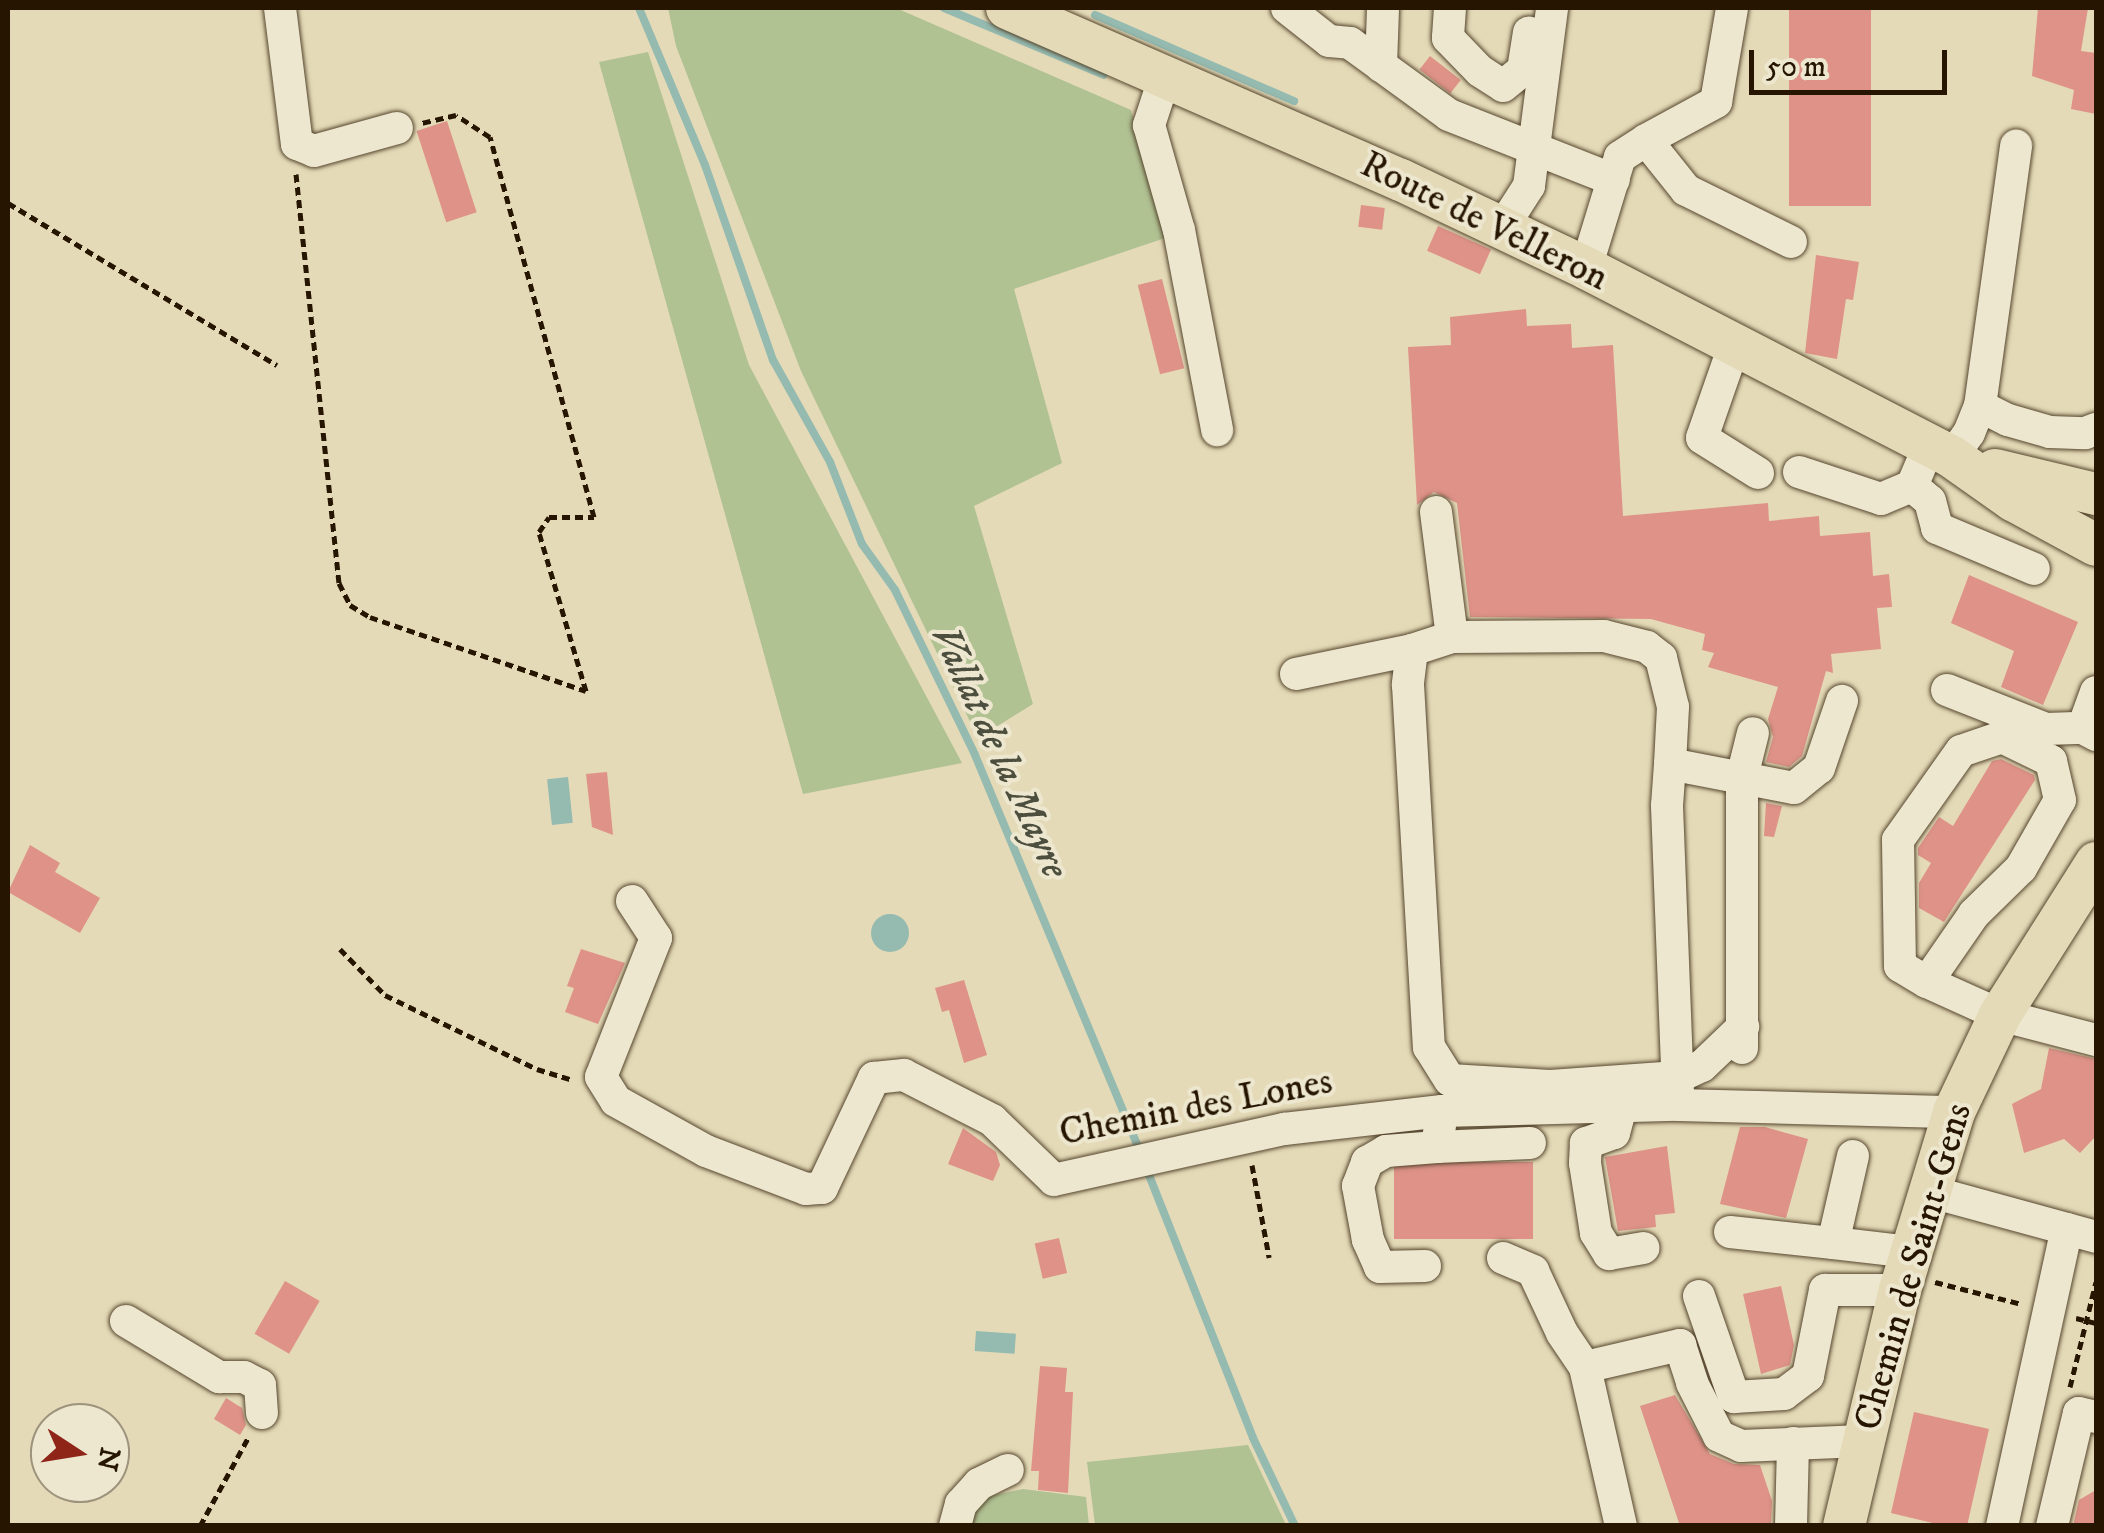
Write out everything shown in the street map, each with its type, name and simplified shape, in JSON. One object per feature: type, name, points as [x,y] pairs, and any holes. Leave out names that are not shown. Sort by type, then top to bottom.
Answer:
[{"type":"main road","name":"Route de Velleron","points":[[1007,8],[1586,268],[1940,452],[2014,500],[2096,544]]},
{"type":"main road","name":"Route de Velleron","points":[[1940,452],[2096,494]]},
{"type":"main road","name":"Chemin de Saint-Gens","points":[[1844,1526],[1863,1441],[1916,1270],[1928,1191],[1954,1112],[2000,1015],[2096,863]]},
{"type":"lane","points":[[280,8],[297,144],[314,151],[397,128]]},
{"type":"lane","points":[[1287,8],[1329,40],[1350,43],[1449,115],[1614,180]]},
{"type":"lane","points":[[1381,66],[1383,8]]},
{"type":"lane","points":[[1450,8],[1448,38],[1480,71],[1503,86],[1522,70],[1532,8]]},
{"type":"lane","points":[[1502,228],[1529,186],[1552,8]]},
{"type":"lane","points":[[1586,268],[1620,157],[1716,102],[1732,8]]},
{"type":"lane","points":[[1165,76],[1149,125],[1180,230],[1217,430]]},
{"type":"lane","points":[[1646,140],[1686,190],[1790,242]]},
{"type":"lane","points":[[1798,472],[1881,499],[1912,486],[1940,452],[1970,434],[1980,406],[2016,145]]},
{"type":"lane","points":[[1734,346],[1702,438],[1758,473]]},
{"type":"lane","points":[[1980,406],[2008,420],[2050,432],[2085,434],[2096,429]]},
{"type":"lane","points":[[1912,486],[1930,500],[1937,528],[2034,570]]},
{"type":"lane","points":[[1436,512],[1452,636]]},
{"type":"lane","points":[[1296,674],[1412,650],[1452,636],[1604,636],[1647,647],[1660,658],[1674,707],[1667,806],[1678,1091]]},
{"type":"lane","points":[[1412,650],[1408,686],[1430,1047],[1450,1080],[1506,1086],[1678,1091],[1702,1066],[1743,1038],[1742,777],[1753,733]]},
{"type":"lane","points":[[1946,690],[2046,729],[2090,731],[2096,692]]},
{"type":"lane","points":[[1670,764],[1794,788],[1819,768],[1842,701]]},
{"type":"lane","points":[[1928,982],[1974,914],[2020,868],[2060,800],[2051,761],[2002,737],[1961,751],[1898,840],[1900,966],[1928,982],[2000,1015],[2096,1040]]},
{"type":"lane","points":[[616,1101],[602,1077],[656,938],[632,902]]},
{"type":"lane","name":"Chemin des Lones","points":[[616,1101],[706,1151],[806,1189],[822,1188],[874,1078],[904,1076],[992,1120],[1054,1180],[1250,1137],[1364,1118],[1442,1111],[1621,1107],[1678,1091],[1954,1112]]},
{"type":"lane","points":[[1621,1107],[1614,1134],[1586,1143],[1584,1163],[1596,1233],[1609,1254],[1643,1248]]},
{"type":"lane","points":[[1437,1146],[1442,1111]]},
{"type":"lane","points":[[1425,1266],[1380,1267],[1368,1240],[1358,1186],[1368,1162],[1386,1150],[1530,1143]]},
{"type":"lane","points":[[1833,1243],[1853,1156]]},
{"type":"lane","points":[[1928,1191],[2082,1233],[2002,1526]]},
{"type":"lane","points":[[1730,1232],[1833,1243],[1916,1270]]},
{"type":"lane","points":[[1503,1258],[1534,1271],[1562,1333],[1585,1367],[1621,1526]]},
{"type":"lane","points":[[1699,1296],[1734,1397],[1784,1394],[1808,1376],[1825,1290],[1916,1270]]},
{"type":"lane","points":[[126,1321],[218,1376],[244,1377],[260,1385],[262,1412]]},
{"type":"lane","points":[[1585,1367],[1680,1345],[1692,1383],[1719,1436],[1741,1446],[1863,1441]]},
{"type":"lane","points":[[2052,1526],[2080,1414],[2090,1404]]},
{"type":"lane","points":[[1790,1526],[1793,1443]]},
{"type":"lane","points":[[955,1526],[961,1504],[980,1484],[1008,1470]]},
{"type":"path","points":[[307,148],[293,180],[339,583],[344,594],[350,605],[370,617],[586,692],[539,532],[549,517],[594,517],[490,138],[456,115],[397,128]]},
{"type":"path","points":[[8,204],[277,365]]},
{"type":"path","points":[[340,949],[385,994],[537,1070],[571,1078],[616,1101]]},
{"type":"path","points":[[1250,1137],[1268,1257]]},
{"type":"path","points":[[1916,1270],[1945,1286],[2036,1308]]},
{"type":"path","points":[[2090,1404],[2070,1388],[2096,1282]]},
{"type":"path","points":[[200,1526],[262,1412]]},
{"type":"green space","points":[[668,8],[896,8],[1131,110],[1168,237],[1014,289],[1062,463],[974,506],[1033,704],[978,738],[801,371],[676,46]]},
{"type":"green space","points":[[648,52],[749,365],[962,763],[803,794],[599,62]]},
{"type":"green space","points":[[1248,1445],[1286,1525],[1095,1525],[1087,1462]]},
{"type":"green space","points":[[1023,1489],[1086,1497],[1089,1525],[962,1526],[964,1516],[990,1496]]},
{"type":"water","points":[[568,777],[573,823],[552,825],[547,779]]},
{"type":"water","points":[[890,914],[903,920],[909,933],[903,946],[890,952],[877,946],[871,933],[877,920]]},
{"type":"water","points":[[976,1331],[1016,1334],[1015,1354],[975,1351]]},
{"type":"building","points":[[1789,8],[1871,8],[1871,206],[1789,206]]},
{"type":"building","points":[[2038,8],[2088,8],[2081,51],[2096,53],[2096,114],[2071,109],[2074,90],[2032,76]]},
{"type":"building","points":[[1430,56],[1461,80],[1450,93],[1420,69]]},
{"type":"building","points":[[447,121],[477,212],[446,222],[417,131]]},
{"type":"building","points":[[1361,205],[1385,208],[1382,230],[1358,227]]},
{"type":"building","points":[[1438,226],[1491,250],[1480,274],[1427,251]]},
{"type":"building","points":[[1816,255],[1859,262],[1853,300],[1846,299],[1837,359],[1805,353]]},
{"type":"building","points":[[1162,279],[1184,368],[1160,374],[1138,285]]},
{"type":"building","points":[[1526,309],[1527,326],[1571,324],[1572,348],[1613,345],[1623,516],[1768,503],[1769,521],[1819,516],[1820,536],[1870,532],[1873,576],[1889,574],[1892,607],[1877,608],[1881,649],[1831,654],[1833,673],[1826,671],[1802,756],[1789,767],[1766,762],[1773,737],[1768,719],[1778,687],[1708,667],[1714,653],[1702,650],[1705,634],[1651,619],[1470,617],[1457,503],[1434,492],[1417,505],[1408,347],[1451,345],[1450,317]]},
{"type":"building","points":[[1969,575],[2078,622],[2043,705],[2001,687],[2014,651],[1951,623]]},
{"type":"building","points":[[2001,759],[2034,775],[2035,780],[1944,922],[1919,908],[1919,883],[1931,863],[1918,855],[1918,848],[1939,817],[1953,826],[1992,761]]},
{"type":"building","points":[[607,772],[613,835],[592,827],[586,774]]},
{"type":"building","points":[[1766,803],[1782,806],[1774,837],[1764,836]]},
{"type":"building","points":[[30,845],[60,863],[55,872],[100,898],[80,933],[8,892]]},
{"type":"building","points":[[581,949],[625,963],[598,1024],[565,1012],[574,988],[567,986]]},
{"type":"building","points":[[964,980],[987,1055],[964,1063],[949,1010],[942,1012],[935,988]]},
{"type":"building","points":[[2049,1048],[2096,1059],[2096,1136],[2080,1153],[2064,1139],[2024,1153],[2012,1104],[2041,1089]]},
{"type":"building","points":[[1740,1127],[1765,1127],[1808,1139],[1786,1218],[1720,1204]]},
{"type":"building","points":[[963,1128],[996,1152],[1000,1165],[993,1181],[948,1164]]},
{"type":"building","points":[[1667,1146],[1675,1213],[1655,1215],[1656,1227],[1618,1231],[1605,1157]]},
{"type":"building","points":[[1394,1162],[1533,1162],[1533,1239],[1394,1239]]},
{"type":"building","points":[[1059,1238],[1067,1273],[1043,1279],[1035,1244]]},
{"type":"building","points":[[285,1281],[320,1301],[289,1354],[254,1334]]},
{"type":"building","points":[[1781,1286],[1794,1345],[1790,1365],[1761,1374],[1743,1294]]},
{"type":"building","points":[[1040,1366],[1067,1368],[1065,1392],[1073,1392],[1068,1493],[1038,1490],[1039,1471],[1031,1471]]},
{"type":"building","points":[[1675,1395],[1710,1454],[1734,1464],[1760,1465],[1772,1501],[1771,1526],[1680,1526],[1640,1406]]},
{"type":"building","points":[[226,1398],[242,1408],[246,1425],[240,1435],[214,1419]]},
{"type":"building","points":[[1914,1412],[1989,1429],[1967,1526],[1945,1526],[1891,1513]]},
{"type":"building","points":[[2096,1490],[2096,1526],[2073,1526],[2079,1500]]},
{"type":"waterway","name":"Vallat de la Mayre","points":[[639,8],[705,165],[773,360],[830,462],[862,544],[895,590],[975,755],[1140,1152]]},
{"type":"waterway","points":[[944,8],[1104,75]]},
{"type":"waterway","points":[[1095,15],[1294,101]]},
{"type":"waterway","name":"Vallat de la Mayre","points":[[1147,1170],[1253,1438],[1295,1526]]}]
